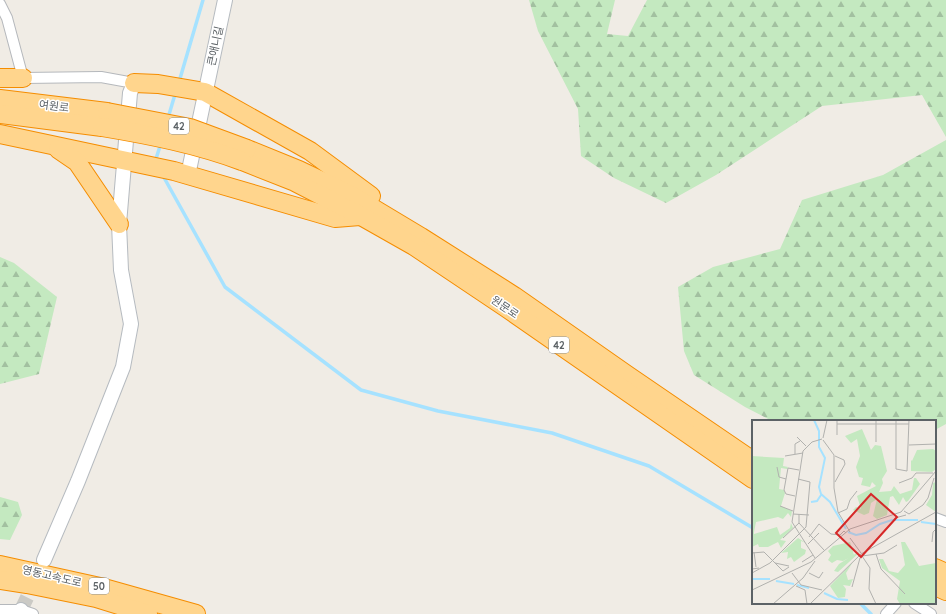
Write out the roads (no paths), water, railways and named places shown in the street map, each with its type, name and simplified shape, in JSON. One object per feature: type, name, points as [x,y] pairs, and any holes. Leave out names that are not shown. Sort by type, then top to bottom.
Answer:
[{"type":"highway","points":[[0,78],[23,78]]},
{"type":"highway","points":[[134,83],[158,84],[199,91],[310,151],[369,195],[421,237]]},
{"type":"highway","name":"여원로","points":[[0,99],[105,120]]},
{"type":"highway","name":"여원로","points":[[0,114],[105,120]]},
{"type":"highway","name":"42","points":[[105,120],[190,128],[245,155]]},
{"type":"highway","points":[[0,134],[181,173],[336,218],[361,216]]},
{"type":"highway","points":[[51,144],[77,162],[119,224]]},
{"type":"highway","name":"원문로","points":[[245,155],[299,170],[351,195],[421,237],[514,296],[627,376],[752,461]]},
{"type":"highway","name":"원문로","points":[[245,155],[361,216],[414,246],[752,478]]},
{"type":"highway","name":"영동고속도로","points":[[0,565],[100,587],[196,614]]},
{"type":"highway","points":[[936,568],[946,573]]},
{"type":"highway","name":"영동고속도로","points":[[0,580],[96,598],[148,614]]},
{"type":"highway","points":[[936,586],[946,591]]},
{"type":"street","name":"큰애니길","points":[[181,173],[199,91],[225,0]]},
{"type":"street","points":[[0,4],[8,18],[23,78],[101,77],[134,83],[130,93],[119,224],[121,270],[131,324],[123,367],[78,481],[44,560]]},
{"type":"street","points":[[936,518],[946,522]]},
{"type":"street","points":[[886,614],[895,604]]},
{"type":"street","points":[[916,604],[931,614]]},
{"type":"street","points":[[0,610],[25,613]]},
{"type":"waterway","points":[[179,82],[203,0]]},
{"type":"waterway","points":[[168,118],[176,91]]},
{"type":"waterway","points":[[155,162],[161,143]]},
{"type":"waterway","points":[[162,174],[225,287],[361,390],[438,411],[552,433],[649,466],[752,527]]},
{"type":"waterway","points":[[861,604],[871,614]]},
{"type":"tunnel","points":[[21,610],[37,577]]}]
